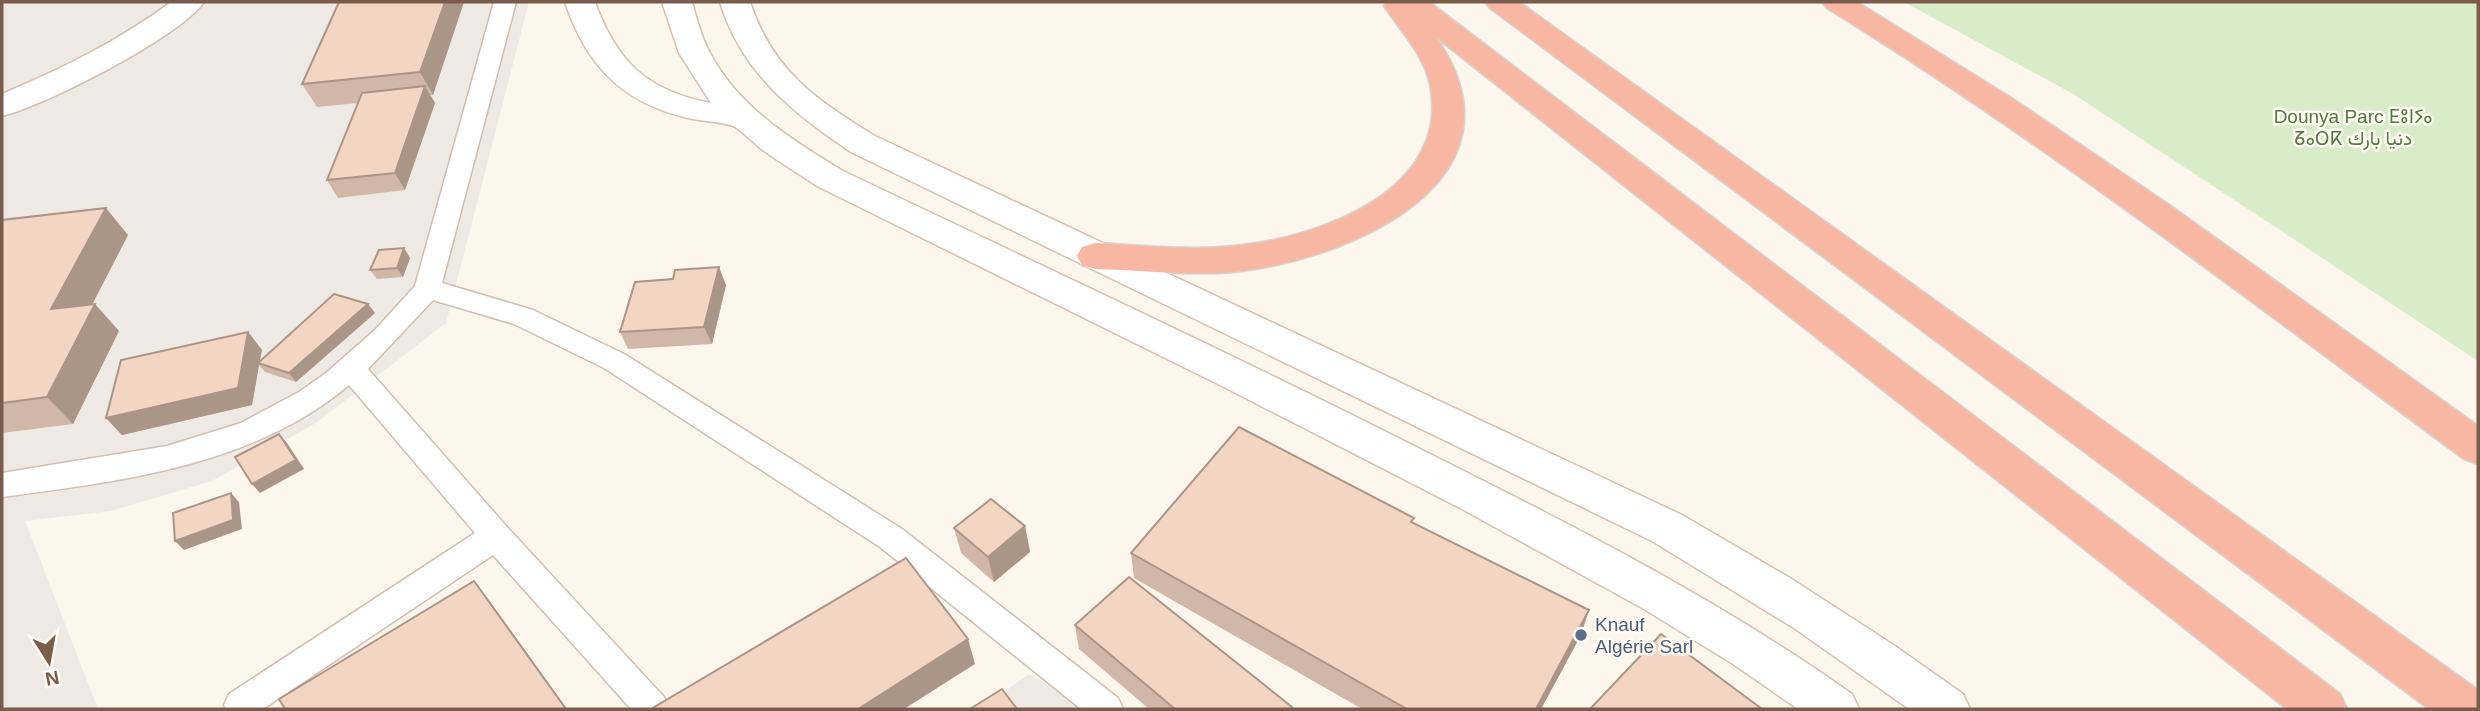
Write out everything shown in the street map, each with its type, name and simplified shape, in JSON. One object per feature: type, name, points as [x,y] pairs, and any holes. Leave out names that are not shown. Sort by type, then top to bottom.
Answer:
[{"type":"highway","points":[[1096,256],[1196,260],[1270,255],[1338,235],[1394,205],[1423,176],[1442,146],[1448,125],[1449,104],[1446,84],[1438,64],[1395,2]]},
{"type":"highway","points":[[1411,2],[2323,709]]},
{"type":"highway","points":[[1500,2],[2466,709]]},
{"type":"highway","points":[[1837,2],[2045,136],[2478,448]]},
{"type":"main road","points":[[2,106],[46,88],[121,49],[189,2]]},
{"type":"main road","points":[[580,2],[585,22],[595,43],[641,90],[685,110],[715,116],[745,116]]},
{"type":"main road","points":[[677,2],[693,52],[705,72],[745,116],[797,158],[831,179],[1253,383],[1651,589],[1728,635],[1835,709]]},
{"type":"main road","points":[[736,2],[739,20],[758,55],[801,101],[830,123],[900,163],[1667,528],[1741,569],[1816,616],[1945,709]]},
{"type":"lane","points":[[2,485],[163,458],[223,443],[273,420],[331,385],[399,324],[427,289],[505,2]]},
{"type":"lane","points":[[427,289],[479,299],[519,314],[567,335],[614,361],[891,538],[1106,709]]},
{"type":"lane","points":[[351,368],[496,536],[652,708]]},
{"type":"lane","points":[[241,705],[496,536]]},
{"type":"shaded area","points":[[2,2],[529,2],[446,323],[316,423],[212,481],[111,511],[25,521],[98,709],[2,709]]},
{"type":"shaded area","points":[[1029,674],[1090,709],[980,709]]},
{"type":"green space","name":"Dounya Parc ⴹⵓⵏⵢⴰ ⵒⴰⵔⴽ دنيا بارك","points":[[1904,2],[2478,2],[2478,361],[2075,95]]},
{"type":"building","points":[[339,2],[445,2],[420,72],[302,84]]},
{"type":"building","points":[[425,86],[395,173],[327,180],[362,93]]},
{"type":"building","points":[[106,208],[51,309],[95,304],[47,397],[2,403],[2,220]]},
{"type":"building","points":[[404,248],[397,268],[370,270],[379,250]]},
{"type":"building","points":[[719,267],[704,327],[620,332],[635,282],[673,279],[675,270]]},
{"type":"building","points":[[334,294],[368,304],[289,373],[258,363]]},
{"type":"building","points":[[248,332],[238,388],[106,418],[121,360]]},
{"type":"building","points":[[1239,427],[1414,518],[1411,522],[1589,610],[1536,709],[1407,709],[1131,553]]},
{"type":"building","points":[[279,434],[296,460],[252,484],[235,457]]},
{"type":"building","points":[[231,493],[233,520],[175,541],[173,513]]},
{"type":"building","points":[[991,499],[1025,526],[988,557],[954,528]]},
{"type":"building","points":[[906,558],[968,639],[858,709],[651,709]]},
{"type":"building","points":[[1129,577],[1292,707],[1175,709],[1075,625]]},
{"type":"building","points":[[474,581],[566,709],[285,709],[279,699]]},
{"type":"building","points":[[1661,634],[1762,709],[1590,709]]},
{"type":"building","points":[[1002,689],[1017,709],[970,709]]},
{"type":"place","name":"Knauf Algérie Sarl","points":[[1581,635]]}]
